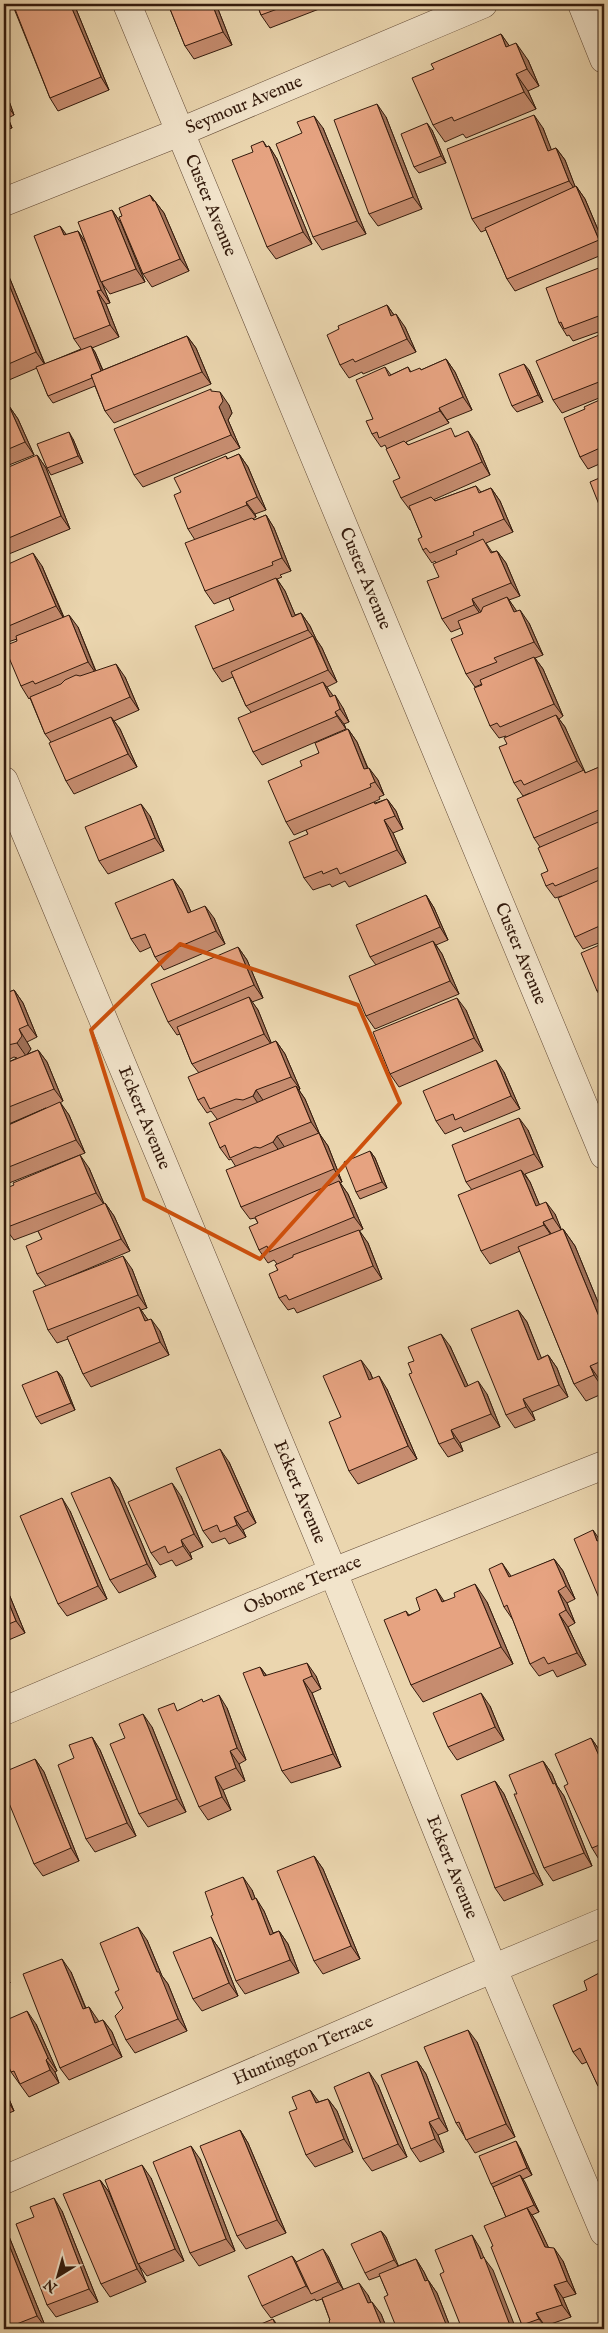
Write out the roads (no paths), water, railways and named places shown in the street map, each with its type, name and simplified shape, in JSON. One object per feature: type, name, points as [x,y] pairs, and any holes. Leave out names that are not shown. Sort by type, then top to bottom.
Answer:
[{"type":"street","name":"Custer Avenue","points":[[127,4],[604,1155]]},
{"type":"street","name":"Seymour Avenue","points":[[4,202],[180,132],[483,4]]},
{"type":"street","points":[[582,4],[604,59]]},
{"type":"street","name":"Eckert Avenue","points":[[4,781],[332,1572],[493,1968],[604,2232]]},
{"type":"street","name":"Osborne Terrace","points":[[4,1711],[332,1572],[604,1465]]},
{"type":"street","name":"Huntington Terrace","points":[[4,2180],[493,1968],[604,1922]]}]
